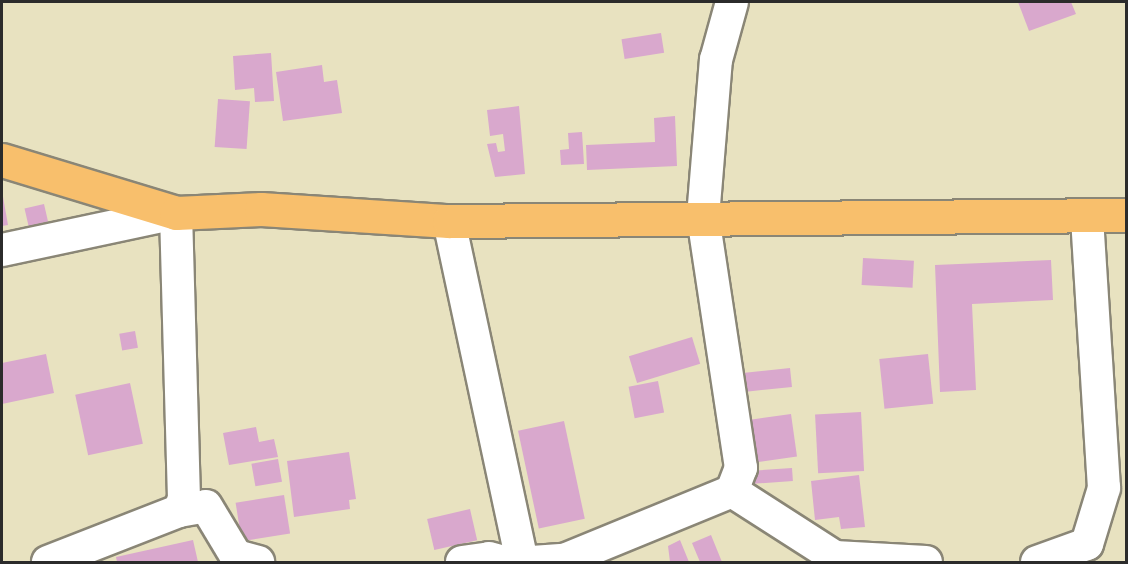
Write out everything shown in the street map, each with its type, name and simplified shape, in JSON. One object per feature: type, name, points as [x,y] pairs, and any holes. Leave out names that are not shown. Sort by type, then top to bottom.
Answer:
[{"type":"main road","points":[[2,160],[176,213],[261,209],[449,221],[1126,215]]},
{"type":"street","points":[[532,562],[564,560],[732,491],[741,468],[703,217],[716,60],[732,2]]},
{"type":"street","points":[[2,250],[176,213],[184,499],[179,511]]},
{"type":"street","points":[[1037,562],[1087,544],[1104,488],[1087,216]]},
{"type":"street","points":[[449,221],[522,562]]},
{"type":"street","points":[[732,491],[835,557],[926,562]]},
{"type":"street","points":[[48,562],[179,511],[206,506],[236,556],[258,562]]},
{"type":"street","points":[[462,562],[489,558],[504,562]]},
{"type":"building","points":[[1018,2],[1071,2],[1076,14],[1029,31]]},
{"type":"building","points":[[661,33],[664,53],[625,59],[621,39]]},
{"type":"building","points":[[271,53],[274,101],[255,102],[254,88],[235,90],[233,56]]},
{"type":"building","points":[[322,65],[324,82],[337,80],[342,113],[283,121],[276,72]]},
{"type":"building","points":[[218,99],[250,101],[247,149],[215,147]]},
{"type":"building","points":[[519,106],[525,174],[495,177],[487,144],[496,143],[498,152],[505,151],[503,134],[490,136],[487,110]]},
{"type":"building","points":[[675,116],[677,166],[587,170],[586,145],[655,142],[654,118]]},
{"type":"building","points":[[582,132],[584,164],[561,165],[560,150],[569,149],[568,133]]},
{"type":"building","points":[[2,191],[8,225],[2,226]]},
{"type":"building","points":[[44,204],[48,222],[29,226],[25,208]]},
{"type":"building","points":[[863,258],[914,261],[913,288],[862,285]]},
{"type":"building","points":[[1051,260],[1053,300],[972,304],[976,390],[940,392],[935,265]]},
{"type":"building","points":[[135,331],[138,348],[122,351],[119,334]]},
{"type":"building","points":[[692,337],[700,364],[637,383],[629,356]]},
{"type":"building","points":[[46,354],[54,393],[2,404],[2,363]]},
{"type":"building","points":[[928,354],[933,404],[884,409],[879,359]]},
{"type":"building","points":[[790,368],[792,387],[737,393],[735,374]]},
{"type":"building","points":[[658,381],[664,412],[635,418],[629,387]]},
{"type":"building","points":[[130,383],[143,444],[88,455],[75,395]]},
{"type":"building","points":[[861,412],[864,471],[818,473],[815,414]]},
{"type":"building","points":[[791,414],[797,457],[754,463],[748,420]]},
{"type":"building","points":[[564,421],[585,519],[539,529],[518,431]]},
{"type":"building","points":[[256,427],[259,442],[274,439],[278,457],[229,465],[223,433]]},
{"type":"building","points":[[349,452],[356,499],[349,500],[350,509],[294,517],[287,461]]},
{"type":"building","points":[[278,459],[282,482],[255,486],[251,464]]},
{"type":"building","points":[[792,468],[793,481],[749,484],[748,471]]},
{"type":"building","points":[[859,475],[865,527],[841,529],[839,517],[815,520],[811,481]]},
{"type":"building","points":[[284,495],[290,534],[242,541],[236,503]]},
{"type":"building","points":[[470,509],[477,540],[434,550],[427,519]]},
{"type":"building","points":[[711,535],[722,562],[700,562],[692,543]]},
{"type":"building","points":[[193,540],[198,562],[117,562],[116,557]]},
{"type":"building","points":[[680,540],[689,562],[670,562],[668,546]]}]
